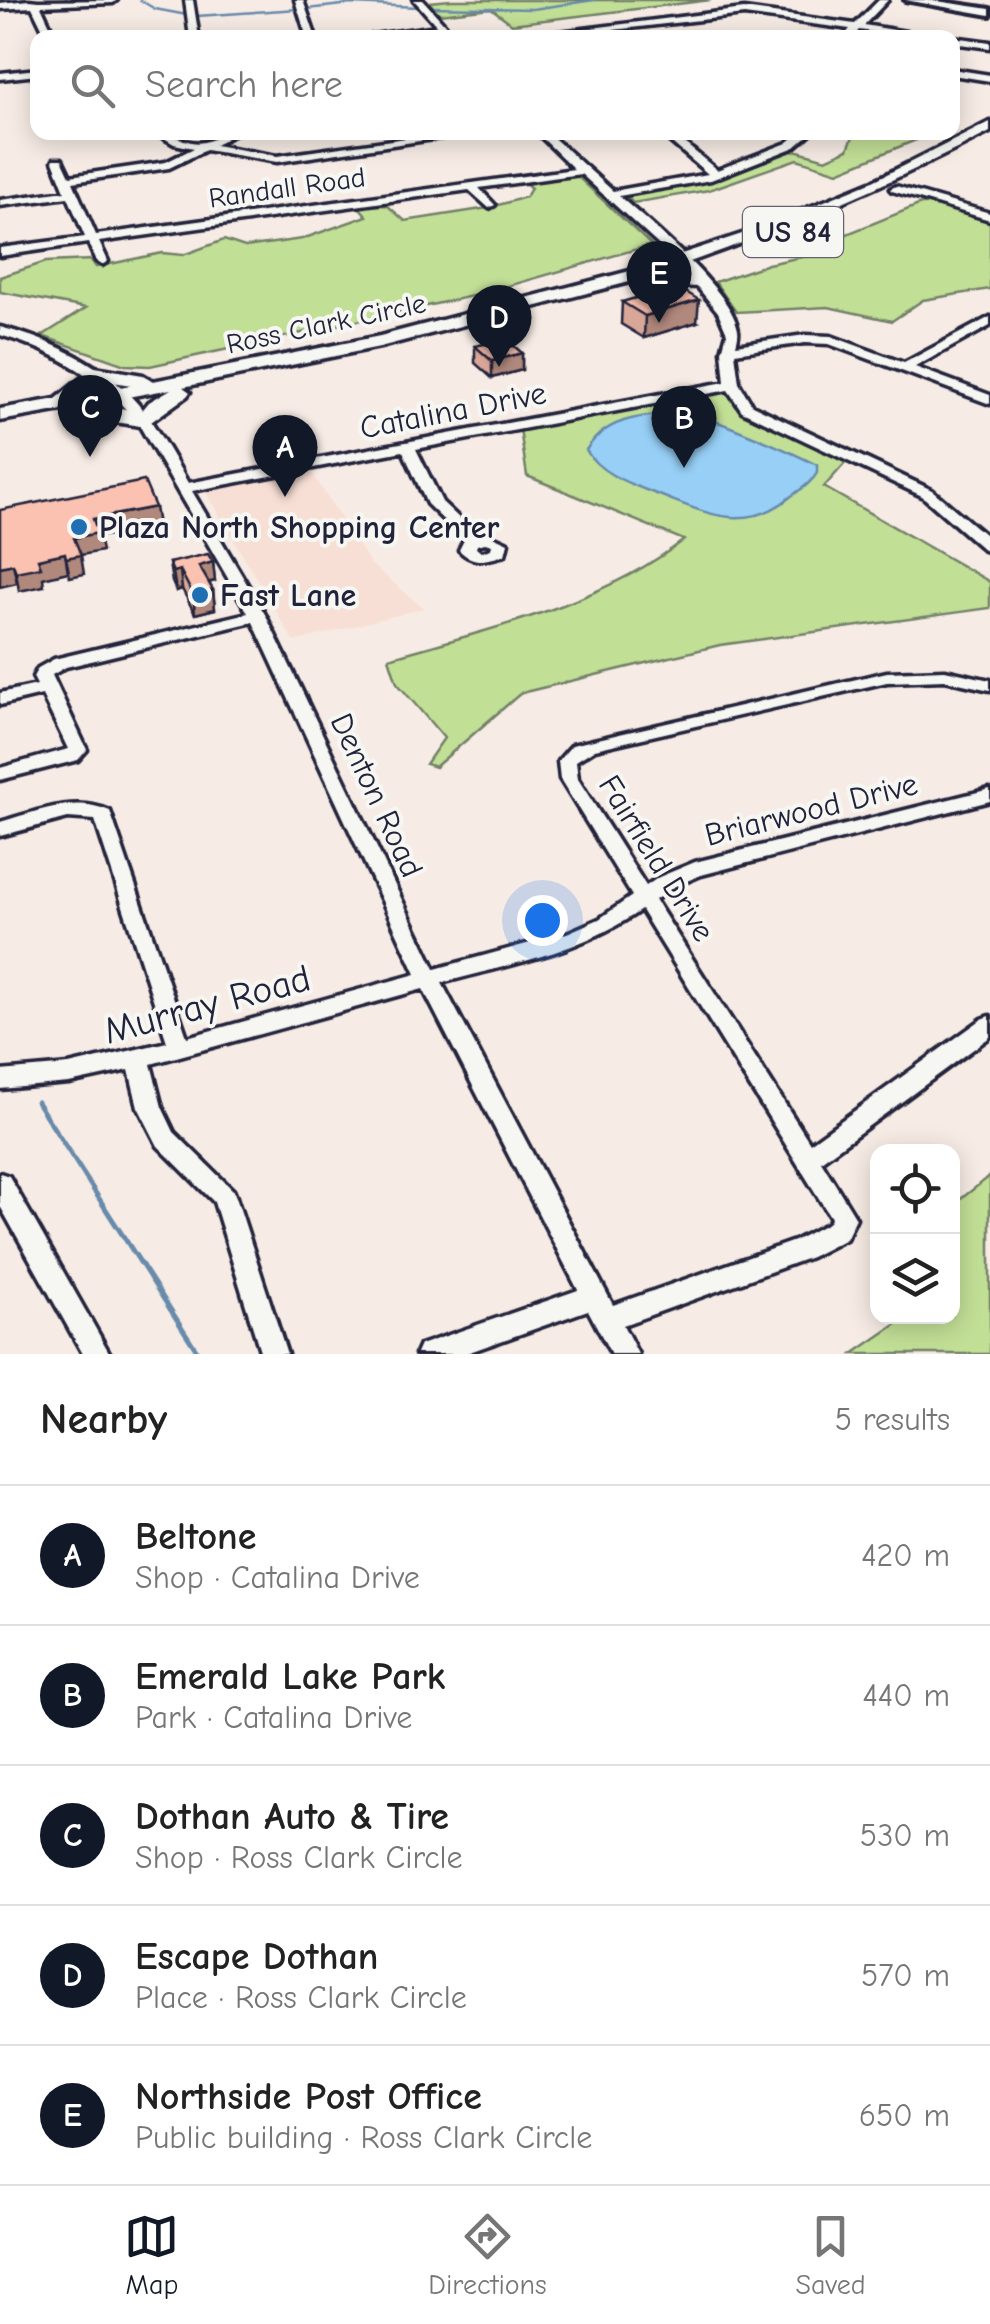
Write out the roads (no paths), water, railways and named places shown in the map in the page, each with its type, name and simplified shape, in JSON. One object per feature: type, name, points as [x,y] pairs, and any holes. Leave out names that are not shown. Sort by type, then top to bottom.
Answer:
[{"type":"highway","name":"Ross Clark Circle","points":[[681,264],[710,248],[853,193],[990,126]]},
{"type":"highway","points":[[954,146],[982,146]]},
{"type":"highway","name":"Ross Clark Circle","points":[[463,326],[789,233],[896,189],[982,146]]},
{"type":"highway","points":[[853,193],[896,189]]},
{"type":"highway","points":[[772,226],[789,233]]},
{"type":"highway","name":"Ross Clark Circle","points":[[0,426],[67,408],[336,356],[646,280],[680,278],[681,264]]},
{"type":"highway","points":[[67,408],[95,373],[179,387]]},
{"type":"highway","points":[[67,408],[117,413],[144,421],[179,387]]},
{"type":"highway","name":"Ross Clark Circle","points":[[0,414],[67,408]]},
{"type":"main road","points":[[910,0],[990,8]]},
{"type":"main road","points":[[949,0],[990,8]]},
{"type":"street","points":[[0,6],[113,0]]},
{"type":"street","points":[[189,0],[194,30]]},
{"type":"street","points":[[299,0],[309,30]]},
{"type":"street","points":[[418,0],[444,28]]},
{"type":"street","points":[[853,30],[884,0]]},
{"type":"street","points":[[34,2],[48,30]]},
{"type":"street","points":[[585,30],[744,12],[884,30]]},
{"type":"street","points":[[425,30],[444,28]]},
{"type":"street","points":[[960,41],[990,45]]},
{"type":"street","points":[[0,76],[30,73]]},
{"type":"street","points":[[960,73],[990,78]]},
{"type":"street","points":[[172,140],[286,159],[410,140]]},
{"type":"street","points":[[66,180],[162,166],[219,140]]},
{"type":"street","points":[[549,140],[681,264],[719,316],[729,344],[732,385],[741,402],[764,419],[927,492],[990,547]]},
{"type":"street","points":[[674,140],[716,175]]},
{"type":"street","points":[[607,194],[716,175],[797,140]]},
{"type":"street","points":[[58,161],[102,262]]},
{"type":"street","name":"Randall Road","points":[[0,252],[581,171]]},
{"type":"street","points":[[471,186],[489,205]]},
{"type":"street","points":[[896,189],[990,218]]},
{"type":"street","points":[[0,203],[72,193]]},
{"type":"street","points":[[906,367],[990,321]]},
{"type":"street","name":"Denton Road","points":[[0,331],[48,347],[95,373],[124,397],[144,421],[258,616],[430,980],[626,1354]]},
{"type":"street","points":[[729,344],[822,339],[852,346],[990,400]]},
{"type":"street","name":"Catalina Drive","points":[[184,488],[732,385]]},
{"type":"street","points":[[402,447],[435,504],[473,540]]},
{"type":"street","points":[[0,774],[71,756],[78,750],[44,672],[60,663],[258,616]]},
{"type":"street","name":"Fairfield Drive","points":[[601,1308],[802,1249],[837,1231],[843,1223],[843,1212],[566,774],[567,759],[576,750],[887,677],[945,675],[990,685]]},
{"type":"street","points":[[0,698],[48,688]]},
{"type":"street","name":"Briarwood Drive","points":[[430,980],[591,932],[695,869],[990,795]]},
{"type":"street","points":[[0,829],[76,810],[92,810],[102,816],[180,1048]]},
{"type":"street","name":"Murray Road","points":[[0,1080],[69,1074],[138,1060],[430,980]]},
{"type":"street","points":[[808,1157],[990,1025]]},
{"type":"street","points":[[138,1060],[150,1107],[166,1139],[224,1197],[274,1354]]},
{"type":"street","points":[[0,1182],[8,1224],[97,1354]]},
{"type":"street","points":[[429,1354],[601,1308]]},
{"type":"water","points":[[699,415],[817,465],[817,473],[772,509],[755,515],[720,516],[624,481],[598,465],[586,450],[596,437],[621,422],[652,416]]},
{"type":"waterway","points":[[140,0],[155,9],[187,15]]},
{"type":"waterway","points":[[430,7],[533,9],[594,0]]},
{"type":"waterway","points":[[307,9],[351,4],[419,7]]},
{"type":"waterway","points":[[197,16],[298,9]]},
{"type":"waterway","points":[[37,1102],[199,1354]]},
{"type":"place","name":"Northside Post Office","points":[[659,323]]},
{"type":"place","name":"Escape Dothan","points":[[499,367]]},
{"type":"place","name":"Dothan Auto & Tire","points":[[90,457]]},
{"type":"place","name":"Emerald Lake Park","points":[[684,468]]},
{"type":"place","name":"Beltone","points":[[285,497]]},
{"type":"place","name":"Plaza North Shopping Center","points":[[79,527]]},
{"type":"place","name":"Fast Lane","points":[[200,595]]}]
